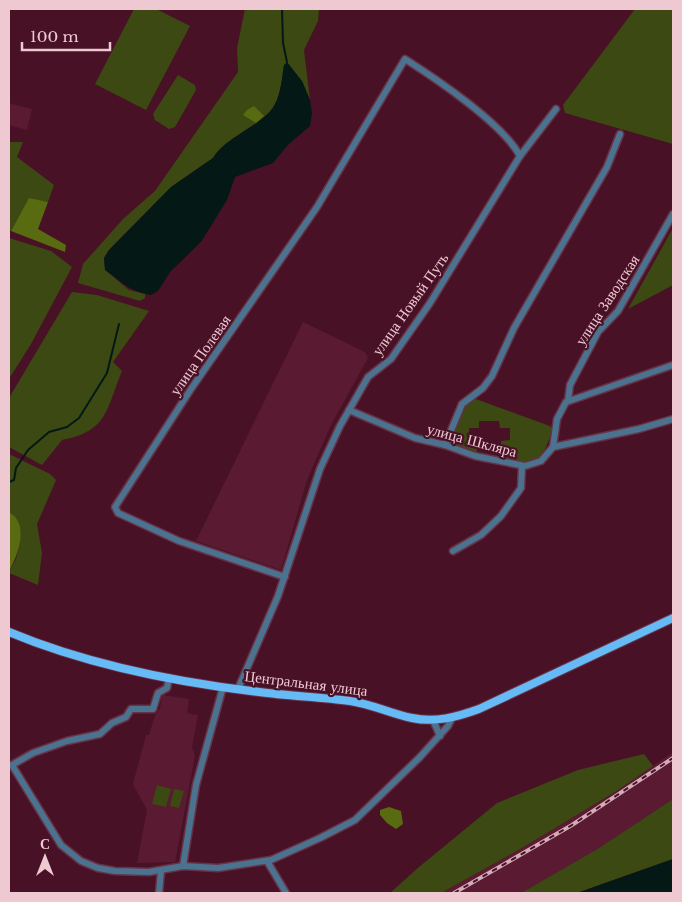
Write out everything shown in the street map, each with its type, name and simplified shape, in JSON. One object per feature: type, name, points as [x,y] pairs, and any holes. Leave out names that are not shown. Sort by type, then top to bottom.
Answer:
[{"type":"main road","name":"Центральная улица","points":[[9,632],[89,659],[169,678],[223,687],[371,705],[413,718],[432,720],[452,718],[479,709],[673,618]]},
{"type":"street","name":"улица Полевая","points":[[285,578],[179,541],[118,513],[115,508],[191,389],[258,295],[317,207],[405,59],[499,129],[513,144],[520,156]]},
{"type":"street","name":"улица Новый Путь","points":[[238,689],[285,578],[320,469],[349,410],[368,377],[391,359],[430,303],[520,156],[556,109]]},
{"type":"street","points":[[445,445],[462,404],[483,388],[492,376],[514,328],[536,294],[559,248],[607,167],[620,134]]},
{"type":"street","name":"улица Заводская","points":[[552,447],[557,419],[562,407],[568,401],[570,385],[598,332],[618,311],[673,214]]},
{"type":"street","points":[[568,401],[673,365]]},
{"type":"street","name":"улица Шкляра","points":[[349,410],[414,438],[445,445],[475,456],[522,466],[530,466],[541,461],[552,447]]},
{"type":"street","points":[[552,447],[639,429],[673,419]]},
{"type":"street","points":[[453,551],[481,535],[501,516],[521,488],[522,466]]},
{"type":"street","points":[[169,678],[166,688],[158,693],[153,709],[131,709],[125,718],[112,723],[100,734],[68,741],[33,753],[12,765],[62,845],[77,858],[98,868],[115,871],[161,871],[183,866],[218,868],[267,861],[320,838],[357,818],[440,736],[452,718]]},
{"type":"street","points":[[183,866],[196,785],[223,687]]},
{"type":"street","points":[[432,720],[440,736]]},
{"type":"street","points":[[267,861],[286,893]]},
{"type":"street","points":[[159,893],[161,871]]},
{"type":"shaded area","points":[[287,62],[302,81],[310,100],[312,113],[310,126],[288,145],[273,163],[235,177],[227,200],[201,242],[170,272],[158,291],[151,295],[136,291],[105,270],[104,258],[109,250],[171,187],[213,158],[226,144],[270,111],[279,95],[284,65]]},
{"type":"shaded area","points":[[9,103],[32,109],[27,130],[9,125]]},
{"type":"shaded area","points":[[303,322],[365,352],[368,358],[331,425],[307,480],[281,570],[196,541]]},
{"type":"shaded area","points":[[162,695],[189,699],[187,713],[198,715],[192,747],[195,756],[175,862],[137,863],[147,810],[133,784],[146,735],[149,735],[155,715],[160,708]]},
{"type":"shaded area","points":[[673,752],[673,799],[599,848],[521,893],[441,893],[515,852],[615,792]]},
{"type":"shaded area","points":[[673,859],[673,893],[577,893]]},
{"type":"green space","points":[[134,9],[156,9],[190,26],[146,110],[95,84]]},
{"type":"green space","points":[[245,9],[319,9],[318,21],[304,50],[310,100],[302,81],[284,65],[279,95],[270,111],[226,144],[213,158],[171,187],[109,250],[104,258],[105,270],[129,290],[145,294],[145,298],[140,301],[78,283],[83,264],[123,219],[155,191],[238,72],[237,48]]},
{"type":"green space","points":[[635,9],[673,9],[673,144],[565,113],[563,105]]},
{"type":"green space","points":[[178,75],[195,85],[196,90],[175,127],[169,129],[155,120],[153,114]]},
{"type":"green space","points":[[254,106],[264,116],[256,123],[243,115]]},
{"type":"green space","points":[[9,142],[23,142],[17,157],[54,185],[48,202],[29,199],[11,231],[9,231]]},
{"type":"green space","points":[[29,198],[48,202],[38,229],[66,245],[65,252],[11,231]]},
{"type":"green space","points":[[673,228],[673,285],[628,309]]},
{"type":"green space","points":[[9,238],[51,251],[72,267],[31,344],[9,379]]},
{"type":"green space","points":[[72,292],[97,295],[149,311],[113,362],[122,371],[103,417],[89,431],[62,440],[42,465],[9,447],[9,398]]},
{"type":"green space","points":[[473,398],[550,426],[552,430],[545,450],[536,459],[529,461],[501,459],[501,441],[510,440],[510,428],[500,428],[499,421],[479,421],[479,428],[469,428],[469,440],[477,441],[477,454],[456,446],[450,440],[461,409]]},
{"type":"green space","points":[[9,454],[50,474],[56,480],[37,524],[42,553],[38,585],[9,573],[20,544],[20,532],[17,521],[9,512]]},
{"type":"green space","points":[[9,512],[15,517],[21,532],[16,557],[9,571]]},
{"type":"green space","points":[[644,754],[653,766],[615,792],[515,852],[441,893],[390,893],[497,803],[578,770]]},
{"type":"green space","points":[[157,785],[171,789],[166,807],[152,804]]},
{"type":"green space","points":[[174,789],[184,791],[179,808],[170,806]]},
{"type":"green space","points":[[673,799],[673,859],[577,893],[521,893],[599,848]]},
{"type":"green space","points":[[389,807],[401,811],[403,824],[396,829],[380,815],[380,810]]},
{"type":"waterway","points":[[282,9],[283,43],[287,62]]},
{"type":"waterway","points":[[9,482],[14,480],[16,468],[28,450],[49,432],[67,427],[79,418],[107,373],[119,324]]},
{"type":"railway","points":[[454,893],[572,825],[673,758]]}]
